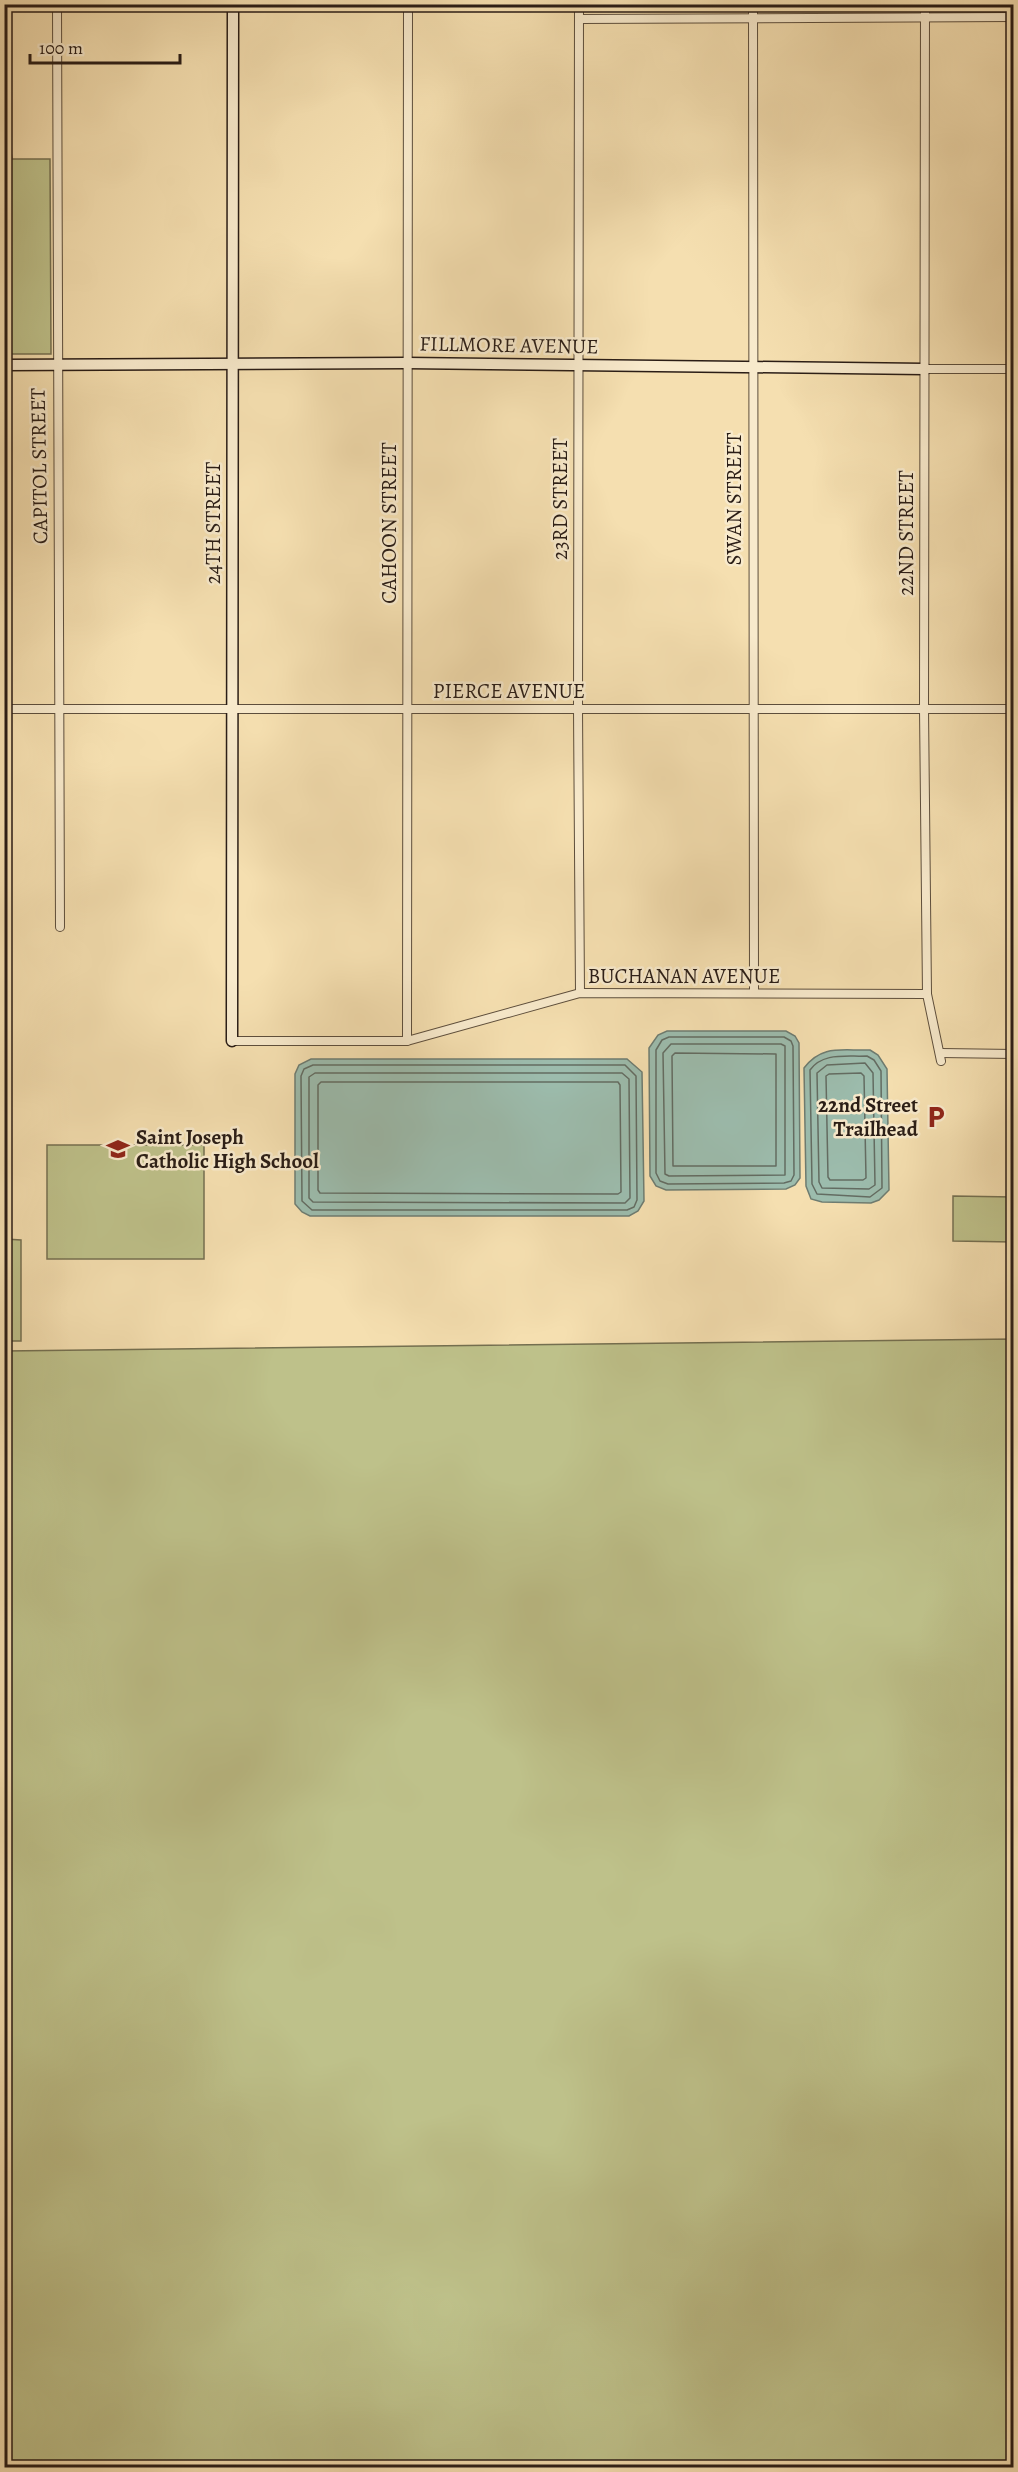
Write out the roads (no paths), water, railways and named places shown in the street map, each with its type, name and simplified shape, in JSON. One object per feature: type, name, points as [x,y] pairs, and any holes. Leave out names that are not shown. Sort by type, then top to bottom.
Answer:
[{"type":"street","name":"CAPITOL STREET","points":[[57,4],[56,364],[60,927]]},
{"type":"street","name":"24TH STREET","points":[[232,1041],[233,4]]},
{"type":"street","name":"CAHOON STREET","points":[[407,1041],[408,4]]},
{"type":"street","name":"23RD STREET","points":[[579,4],[580,993]]},
{"type":"street","name":"SWAN STREET","points":[[753,4],[754,993]]},
{"type":"street","name":"22ND STREET","points":[[925,4],[924,709],[927,994],[941,1057],[1014,1054]]},
{"type":"street","points":[[579,19],[1014,17]]},
{"type":"street","name":"FILLMORE AVENUE","points":[[4,365],[233,362],[1014,369]]},
{"type":"street","name":"PIERCE AVENUE","points":[[4,709],[1014,709]]},
{"type":"street","name":"BUCHANAN AVENUE","points":[[232,1041],[407,1041],[580,993],[927,994]]},
{"type":"water","points":[[667,1031],[786,1031],[795,1036],[799,1043],[800,1178],[795,1185],[786,1189],[666,1190],[656,1186],[650,1176],[649,1048],[658,1035]]},
{"type":"water","points":[[870,1050],[878,1055],[887,1069],[889,1190],[879,1200],[871,1203],[822,1202],[811,1199],[806,1186],[804,1068],[811,1060],[825,1052]]},
{"type":"water","points":[[311,1059],[627,1059],[642,1072],[644,1201],[638,1211],[629,1216],[310,1216],[302,1212],[295,1204],[295,1074],[299,1065]]},
{"type":"place","name":"22nd Street Trailhead","points":[[936,1117]]},
{"type":"place","name":"Saint Joseph Catholic High School","points":[[118,1149]]}]
